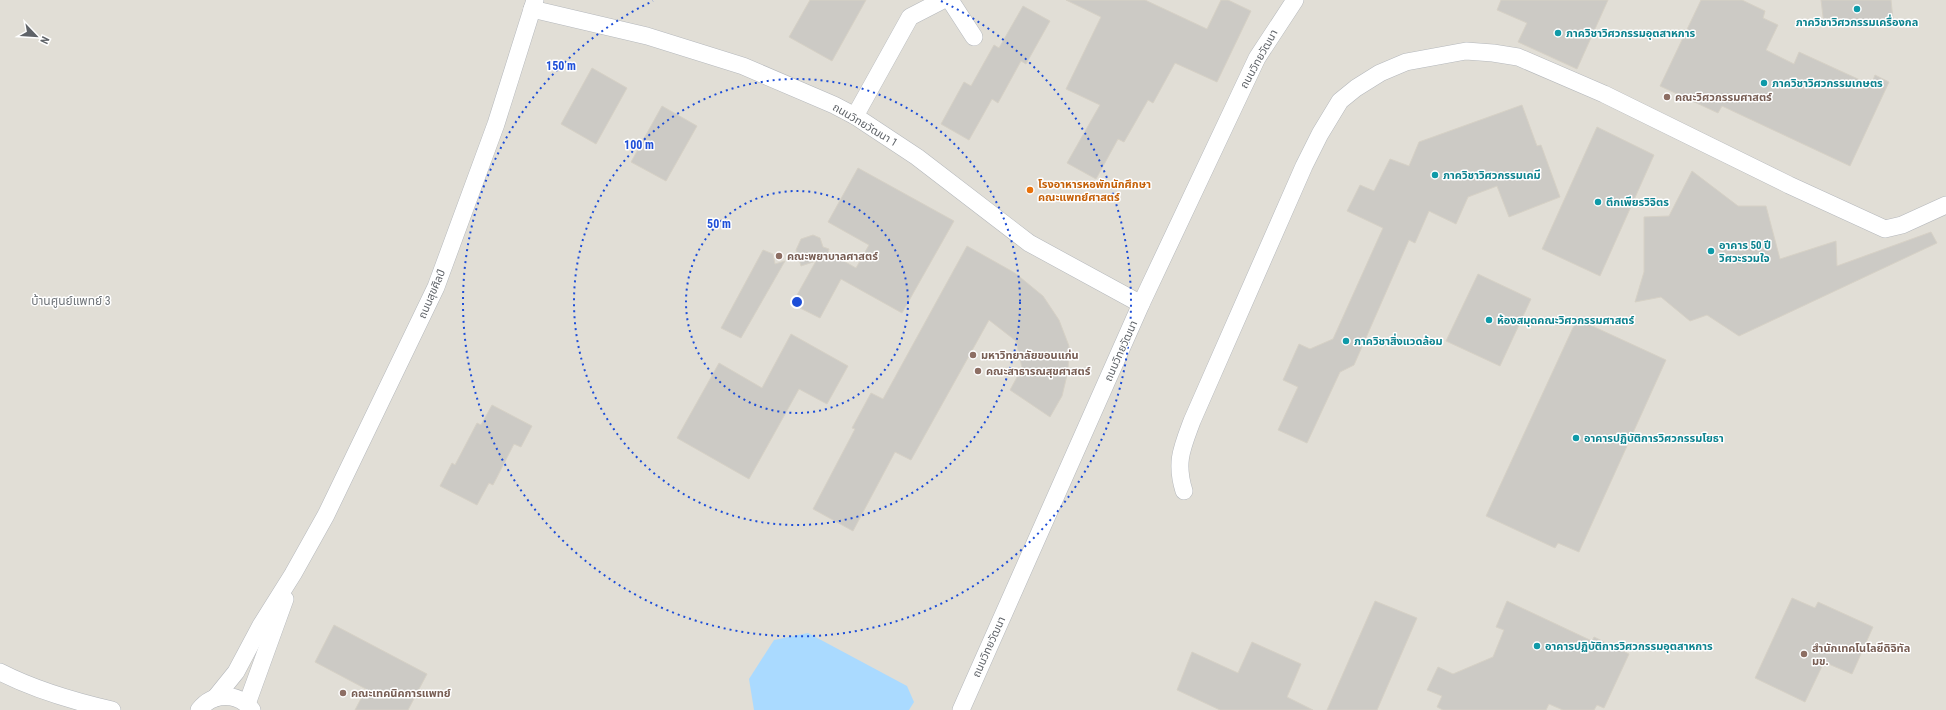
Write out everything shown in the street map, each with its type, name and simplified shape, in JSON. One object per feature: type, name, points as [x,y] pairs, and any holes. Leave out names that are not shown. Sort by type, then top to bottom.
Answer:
[{"type":"street","points":[[855,116],[910,17],[943,0]]},
{"type":"street","points":[[950,0],[974,38]]},
{"type":"street","name":"ถนนวิทยวัฒนา","points":[[961,710],[1141,304],[1257,58],[1295,0]]},
{"type":"street","name":"ถนนวิทยวัฒนา 1","points":[[534,4],[743,66],[834,105],[855,116],[917,157],[1028,243],[1141,304]]},
{"type":"street","name":"ถนนสุขศิลป์","points":[[293,574],[326,516],[436,287],[496,124],[534,4]]},
{"type":"street","points":[[1184,491],[1179,474],[1182,450],[1192,421],[1304,166],[1320,134],[1340,101],[1380,72],[1406,62],[1466,51],[1518,57],[1604,94],[1875,226],[1885,229],[1902,225],[1946,206]]},
{"type":"street","points":[[1921,217],[1946,218]]},
{"type":"street","points":[[215,698],[236,672],[261,625],[293,574]]},
{"type":"street","points":[[199,710],[207,702],[215,698],[232,696],[250,707],[255,680],[275,631],[293,574]]},
{"type":"street","points":[[0,672],[22,684],[81,703],[112,710]]},
{"type":"shaded area","name":"มหาวิทยาลัยขอนแก่น","points":[[0,0],[1946,0],[1946,710],[0,710]]},
{"type":"water","points":[[808,633],[907,686],[914,702],[909,710],[754,710],[749,679],[774,640]]},
{"type":"building","points":[[810,0],[866,0],[832,61],[789,37]]},
{"type":"building","points":[[1066,0],[1145,0],[1207,29],[1221,0],[1228,0],[1251,11],[1217,82],[1175,63],[1153,103],[1148,100],[1124,142],[1118,139],[1096,179],[1067,163],[1100,105],[1066,89],[1101,17]]},
{"type":"building","name":"ภาควิชาวิศวกรรมอุตสาหการ","points":[[1501,0],[1608,0],[1577,69],[1518,42],[1527,23],[1497,10]]},
{"type":"building","name":"ภาควิชาวิศวกรรมเกษตร","points":[[1701,0],[1742,0],[1765,11],[1763,18],[1778,25],[1766,50],[1794,64],[1799,52],[1871,85],[1875,75],[1889,82],[1850,166],[1722,106],[1718,113],[1660,86]]},
{"type":"building","name":"ภาควิชาวิศวกรรมเครื่องกล","points":[[1821,0],[1891,0],[1893,19],[1824,25]]},
{"type":"building","points":[[1023,6],[1050,21],[1026,64],[1021,61],[998,103],[992,99],[969,140],[941,124],[964,82],[971,86],[994,45],[999,48]]},
{"type":"building","points":[[592,68],[627,88],[596,144],[561,124]]},
{"type":"building","points":[[1522,105],[1537,146],[1541,145],[1560,197],[1509,217],[1497,186],[1468,197],[1456,224],[1429,211],[1415,243],[1409,240],[1354,365],[1340,372],[1307,443],[1278,430],[1298,387],[1283,380],[1299,344],[1310,349],[1333,339],[1383,228],[1347,211],[1360,185],[1374,191],[1390,159],[1409,166],[1419,142]]},
{"type":"building","points":[[662,106],[697,126],[666,181],[631,162]]},
{"type":"building","name":"ตึกเพียรวิจิตร","points":[[1597,127],[1654,155],[1600,276],[1542,249]]},
{"type":"building","points":[[858,168],[954,221],[902,313],[841,279],[820,318],[792,304],[816,261],[801,266],[796,250],[801,239],[813,235],[820,238],[823,247],[829,249],[828,252],[856,268],[869,245],[828,222]]},
{"type":"building","name":"อาคาร 50 ปี วิศวะรวมใจ","points":[[1692,171],[1738,206],[1766,206],[1780,259],[1836,241],[1837,266],[1931,232],[1937,243],[1739,336],[1707,315],[1690,321],[1661,297],[1635,302],[1644,272],[1644,217],[1669,216]]},
{"type":"building","name":"คณะสาธารณสุขศาสตร์","points":[[967,246],[1015,273],[1043,296],[1059,320],[1069,346],[1068,371],[1062,396],[1050,417],[1010,390],[1022,368],[1016,341],[989,320],[911,460],[895,452],[853,531],[813,509],[855,429],[852,428],[871,393],[883,399]]},
{"type":"building","points":[[763,250],[773,254],[775,264],[785,261],[741,338],[721,328]]},
{"type":"building","name":"ห้องสมุดคณะวิศวกรรมศาสตร์","points":[[1478,274],[1531,299],[1500,366],[1446,341]]},
{"type":"building","name":"อาคารปฏิบัติการวิศวกรรมโยธา","points":[[1577,319],[1666,360],[1579,552],[1558,543],[1555,548],[1486,516]]},
{"type":"building","points":[[791,334],[848,366],[827,404],[799,389],[749,479],[677,438],[719,363],[762,388]]},
{"type":"building","points":[[492,405],[532,426],[521,447],[514,444],[493,485],[489,483],[477,505],[440,486],[452,463],[455,465],[477,423],[481,425]]},
{"type":"building","name":"สำนักเทคโนโลยีดิจิทัล มข.","points":[[1792,598],[1815,608],[1818,602],[1873,627],[1852,674],[1824,662],[1805,702],[1755,678]]},
{"type":"building","points":[[1375,601],[1417,618],[1377,710],[1327,710]]},
{"type":"building","name":"อาคารปฏิบัติการวิศวกรรมอุตสาหการ","points":[[1507,601],[1592,641],[1594,637],[1629,654],[1604,708],[1597,705],[1594,710],[1563,710],[1549,704],[1546,710],[1443,710],[1437,707],[1442,696],[1427,690],[1438,667],[1453,674],[1493,657],[1504,630],[1496,627]]},
{"type":"building","name":"คณะเทคนิคการแพทย์","points":[[334,625],[427,674],[408,710],[355,710],[366,689],[315,662]]},
{"type":"building","points":[[1252,642],[1301,664],[1287,697],[1313,710],[1220,710],[1177,690],[1192,652],[1238,673]]},
{"type":"place","name":"ภาควิชาวิศวกรรมเครื่องกล","points":[[1857,9]]},
{"type":"place","name":"ภาควิชาวิศวกรรมอุตสาหการ","points":[[1558,33]]},
{"type":"place","name":"ภาควิชาวิศวกรรมเกษตร","points":[[1764,83]]},
{"type":"place","name":"คณะวิศวกรรมศาสตร์","points":[[1667,97]]},
{"type":"place","name":"ภาควิชาวิศวกรรมเคมี","points":[[1435,175]]},
{"type":"place","name":"โรงอาหารหอพักนักศึกษา คณะแพทย์ศาสตร์","points":[[1030,190]]},
{"type":"place","name":"ตึกเพียรวิจิตร","points":[[1598,202]]},
{"type":"place","name":"อาคาร 50 ปี วิศวะรวมใจ","points":[[1711,251]]},
{"type":"place","name":"คณะพยาบาลศาสตร์","points":[[779,256]]},
{"type":"place","name":"ห้องสมุดคณะวิศวกรรมศาสตร์","points":[[1489,320]]},
{"type":"place","name":"ภาควิชาสิ่งแวดล้อม","points":[[1346,341]]},
{"type":"place","name":"มหาวิทยาลัยขอนแก่น","points":[[973,355]]},
{"type":"place","name":"คณะสาธารณสุขศาสตร์","points":[[978,371]]},
{"type":"place","name":"อาคารปฏิบัติการวิศวกรรมโยธา","points":[[1576,438]]},
{"type":"place","name":"อาคารปฏิบัติการวิศวกรรมอุตสาหการ","points":[[1537,646]]},
{"type":"place","name":"สำนักเทคโนโลยีดิจิทัล มข.","points":[[1804,654]]},
{"type":"place","name":"คณะเทคนิคการแพทย์","points":[[343,693]]},
{"type":"district","name":"บ้านศูนย์แพทย์ 3","points":[[71,301]]}]
